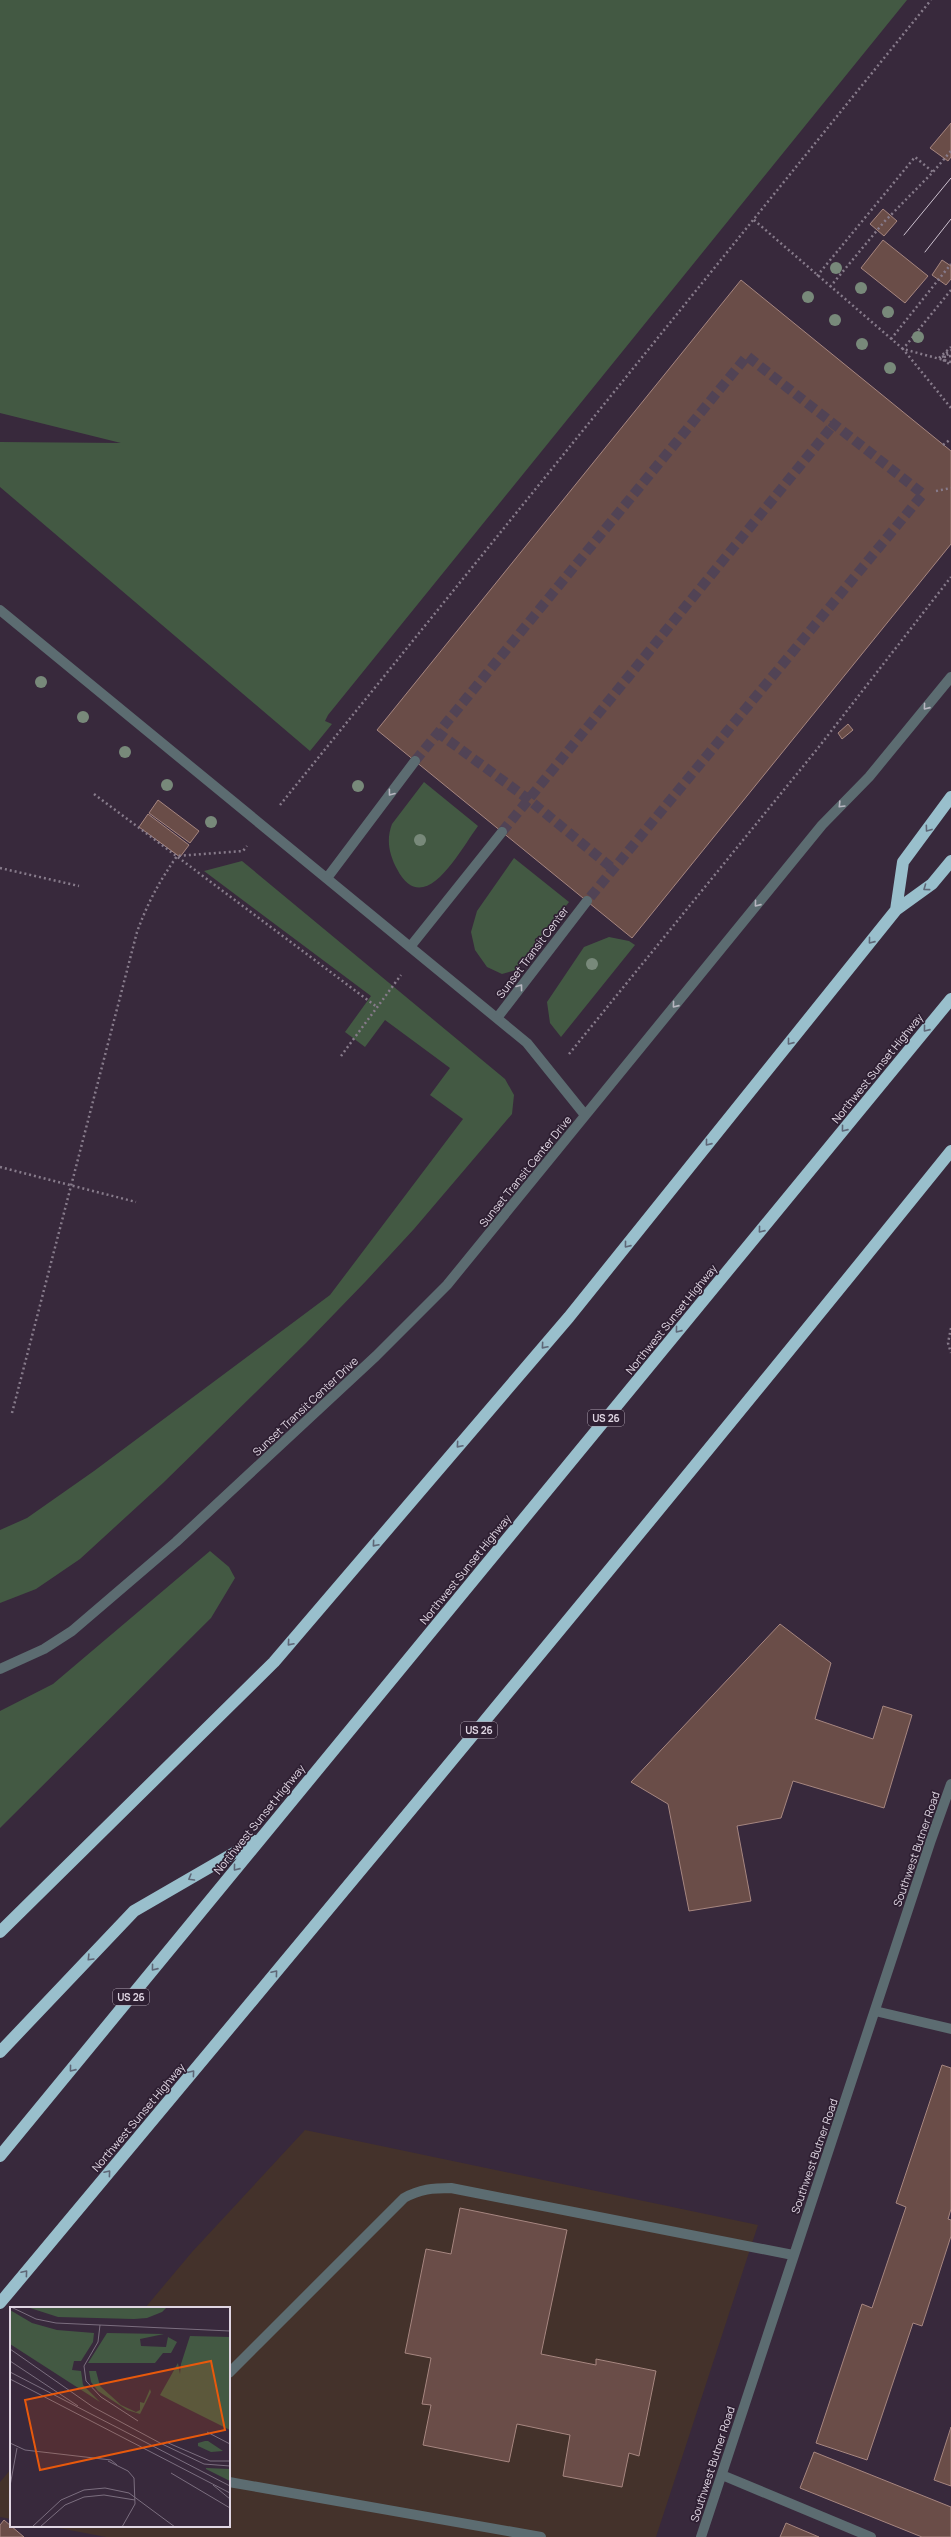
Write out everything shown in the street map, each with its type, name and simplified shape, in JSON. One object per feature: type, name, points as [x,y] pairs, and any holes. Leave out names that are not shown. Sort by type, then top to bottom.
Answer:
[{"type":"highway","points":[[896,910],[903,862],[951,797]]},
{"type":"highway","points":[[0,1932],[274,1662],[569,1317],[896,910],[932,884],[951,861]]},
{"type":"highway","name":"Northwest Sunset Highway","points":[[0,2156],[951,999]]},
{"type":"highway","name":"Northwest Sunset Highway","points":[[0,2303],[476,1733],[739,1414],[951,1151]]},
{"type":"highway","points":[[0,2052],[134,1911],[261,1837]]},
{"type":"street","points":[[0,610],[528,1044],[553,1073],[585,1115]]},
{"type":"street","name":"Sunset Transit Center Drive","points":[[0,1669],[44,1649],[72,1631],[176,1542],[376,1356],[447,1285],[822,825],[869,777],[951,677]]},
{"type":"street","points":[[327,878],[415,761]]},
{"type":"street","points":[[414,950],[502,832]]},
{"type":"street","name":"Sunset Transit Center","points":[[497,1018],[586,901]]},
{"type":"street","name":"Southwest Butner Road","points":[[701,2537],[793,2255],[951,1784]]},
{"type":"street","points":[[875,2011],[951,2029]]},
{"type":"street","points":[[230,2372],[404,2198],[416,2192],[431,2188],[451,2188],[793,2255]]},
{"type":"street","points":[[722,2475],[871,2537]]},
{"type":"street","points":[[230,2482],[541,2537]]},
{"type":"path","points":[[177,856],[243,851],[931,0]]},
{"type":"path","points":[[830,287],[884,222],[933,172],[951,151]]},
{"type":"path","points":[[817,276],[915,157],[933,172]]},
{"type":"path","points":[[754,220],[903,349],[951,408]]},
{"type":"path","points":[[891,339],[951,264]]},
{"type":"path","points":[[903,349],[951,290]]},
{"type":"path","points":[[939,358],[951,347]]},
{"type":"path","points":[[903,349],[951,362]]},
{"type":"path","points":[[939,358],[951,351]]},
{"type":"path","points":[[939,358],[951,356]]},
{"type":"path","points":[[939,358],[951,365]]},
{"type":"path","points":[[943,445],[951,439]]},
{"type":"path","points":[[936,491],[951,488]]},
{"type":"path","points":[[553,1073],[818,748],[951,577]]},
{"type":"path","points":[[94,794],[377,1007]]},
{"type":"path","points":[[12,1413],[136,932],[155,888],[177,856]]},
{"type":"path","points":[[0,868],[79,886]]},
{"type":"path","points":[[341,1056],[377,1007],[414,950]]},
{"type":"path","points":[[0,1167],[136,1202]]},
{"type":"path","points":[[951,1328],[948,1344],[951,1353]]},
{"type":"shaded area","points":[[305,2130],[758,2225],[656,2537],[106,2537],[53,2527],[230,2527],[230,2307],[146,2307],[192,2252]]},
{"type":"shaded area","points":[[10,2470],[10,2519],[0,2517],[0,2482]]},
{"type":"green space","points":[[0,0],[907,0],[328,715],[325,721],[332,724],[310,751],[0,487],[0,442],[121,443],[0,413]]},
{"type":"green space","points":[[424,782],[478,826],[452,864],[441,876],[430,885],[419,888],[407,883],[397,869],[390,852],[389,836],[392,824]]},
{"type":"green space","points":[[514,858],[569,902],[516,970],[502,974],[487,967],[475,950],[471,932],[477,911]]},
{"type":"green space","points":[[242,861],[505,1079],[514,1095],[512,1114],[414,1229],[366,1281],[306,1343],[163,1483],[80,1559],[36,1589],[0,1603],[0,1530],[27,1518],[94,1471],[330,1295],[463,1119],[430,1095],[450,1068],[385,1020],[365,1047],[345,1032],[371,996],[204,871]]},
{"type":"green space","points":[[609,937],[629,941],[635,945],[561,1037],[550,1023],[547,1002],[584,947]]},
{"type":"green space","points":[[210,1551],[229,1567],[235,1578],[211,1618],[0,1828],[0,1711],[53,1684]]},
{"type":"building","points":[[951,123],[951,157],[948,161],[930,148]]},
{"type":"building","points":[[883,209],[897,221],[884,236],[870,224]]},
{"type":"building","points":[[883,240],[928,276],[905,303],[861,268]]},
{"type":"building","points":[[942,260],[951,266],[951,279],[946,285],[932,275]]},
{"type":"building","points":[[741,280],[951,451],[951,544],[632,938],[377,730]]},
{"type":"building","points":[[848,724],[853,730],[842,739],[838,733]]},
{"type":"building","points":[[158,800],[199,831],[190,843],[149,813]]},
{"type":"building","points":[[148,814],[189,845],[180,857],[139,827]]},
{"type":"building","points":[[780,1624],[831,1663],[815,1719],[873,1739],[883,1706],[912,1715],[884,1808],[793,1781],[781,1818],[737,1826],[751,1901],[689,1911],[668,1804],[631,1782]]},
{"type":"building","points":[[942,2065],[951,2068],[951,2209],[948,2219],[951,2220],[951,2236],[922,2326],[913,2323],[867,2460],[816,2443],[862,2304],[872,2308],[906,2207],[896,2203]]},
{"type":"building","points":[[460,2208],[567,2230],[541,2354],[596,2365],[596,2359],[656,2371],[639,2456],[629,2453],[622,2487],[563,2476],[570,2435],[517,2424],[509,2462],[423,2445],[431,2405],[422,2404],[431,2358],[405,2353],[426,2249],[451,2254]]},
{"type":"building","points":[[951,2427],[951,2486],[934,2480]]},
{"type":"building","points":[[814,2452],[951,2507],[951,2537],[922,2537],[800,2488]]},
{"type":"building","points":[[4,2520],[10,2525],[10,2527],[12,2527],[24,2537],[0,2537],[0,2525]]},
{"type":"building","points":[[786,2523],[819,2537],[780,2537]]},
{"type":"tunnel","points":[[415,761],[747,356],[923,494],[587,901]]},
{"type":"tunnel","points":[[502,832],[834,424]]},
{"type":"tunnel","points":[[437,732],[528,799],[612,868]]},
{"type":"tram line","points":[[904,235],[951,178]]},
{"type":"tram line","points":[[925,252],[951,219]]}]
